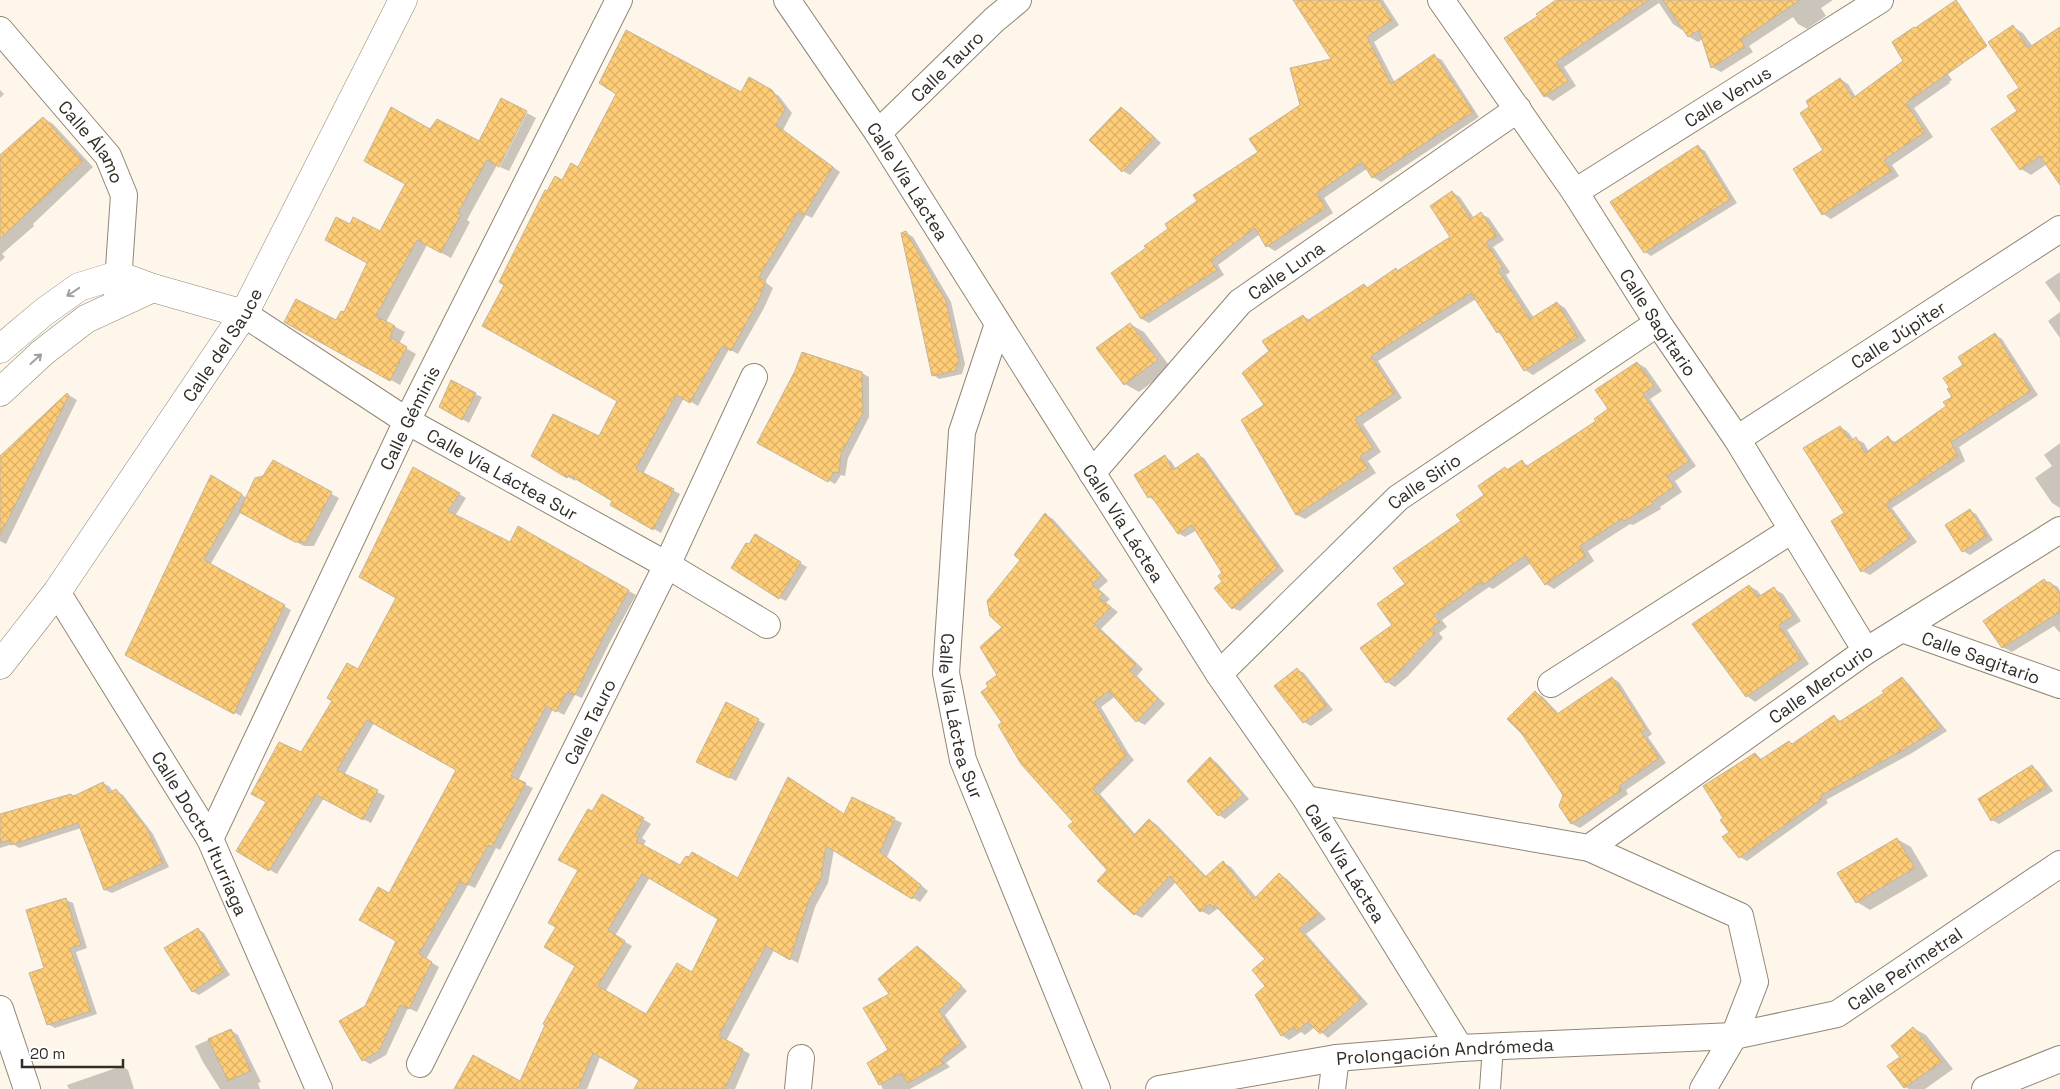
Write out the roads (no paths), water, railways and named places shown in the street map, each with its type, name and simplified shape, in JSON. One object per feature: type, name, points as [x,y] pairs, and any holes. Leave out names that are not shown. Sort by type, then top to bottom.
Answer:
[{"type":"street","name":"Calle del Sauce","points":[[0,665],[56,592],[244,314],[404,0]]},
{"type":"street","name":"Calle Géminis","points":[[210,839],[407,421],[619,0]]},
{"type":"street","name":"Calle Vía Láctea","points":[[786,0],[878,133],[1219,674],[1306,799],[1460,1048]]},
{"type":"street","name":"Calle Tauro","points":[[878,133],[994,20],[1018,0]]},
{"type":"street","name":"Calle Sagitario","points":[[1441,0],[1575,192],[1658,323],[1737,439],[1866,651]]},
{"type":"street","name":"Calle Venus","points":[[1575,192],[1880,0]]},
{"type":"street","name":"Calle Álamo","points":[[0,30],[108,156],[124,195],[117,305]]},
{"type":"street","name":"Calle Luna","points":[[1092,473],[1240,302],[1518,109]]},
{"type":"street","name":"Calle Júpiter","points":[[1737,439],[2060,229]]},
{"type":"street","points":[[0,349],[44,312],[79,287],[118,275],[153,288],[244,314]]},
{"type":"street","points":[[0,392],[42,353],[86,319],[153,288]]},
{"type":"street","name":"Calle Vía Láctea Sur","points":[[244,314],[407,421],[667,565],[767,625]]},
{"type":"street","name":"Calle Sirio","points":[[1219,674],[1398,498],[1658,323]]},
{"type":"street","name":"Calle Vía Láctea Sur","points":[[998,324],[962,432],[946,673],[963,760],[1097,1089]]},
{"type":"street","name":"Calle Tauro","points":[[420,1064],[667,565],[754,377]]},
{"type":"street","points":[[1552,684],[1792,530]]},
{"type":"street","name":"Calle Mercurio","points":[[1589,848],[1866,651],[2060,530]]},
{"type":"street","name":"Calle Doctor Iturriaga","points":[[56,592],[210,839],[319,1089]]},
{"type":"street","name":"Calle Sagitario","points":[[1902,629],[2060,685]]},
{"type":"street","points":[[1306,799],[1589,848],[1740,916],[1755,982],[1734,1036],[1704,1089]]},
{"type":"street","name":"Calle Perimetral","points":[[1734,1036],[1837,1014],[2060,864]]},
{"type":"street","points":[[0,1009],[27,1089]]},
{"type":"street","name":"Prolongación Andrómeda","points":[[1159,1089],[1336,1058],[1493,1046],[1734,1036]]},
{"type":"street","points":[[1490,1089],[1493,1046]]},
{"type":"street","points":[[798,1089],[802,1058]]},
{"type":"street","points":[[1332,1089],[1336,1058]]},
{"type":"street","points":[[1985,1089],[2055,1060]]},
{"type":"street","points":[[2038,1089],[2055,1060]]}]
